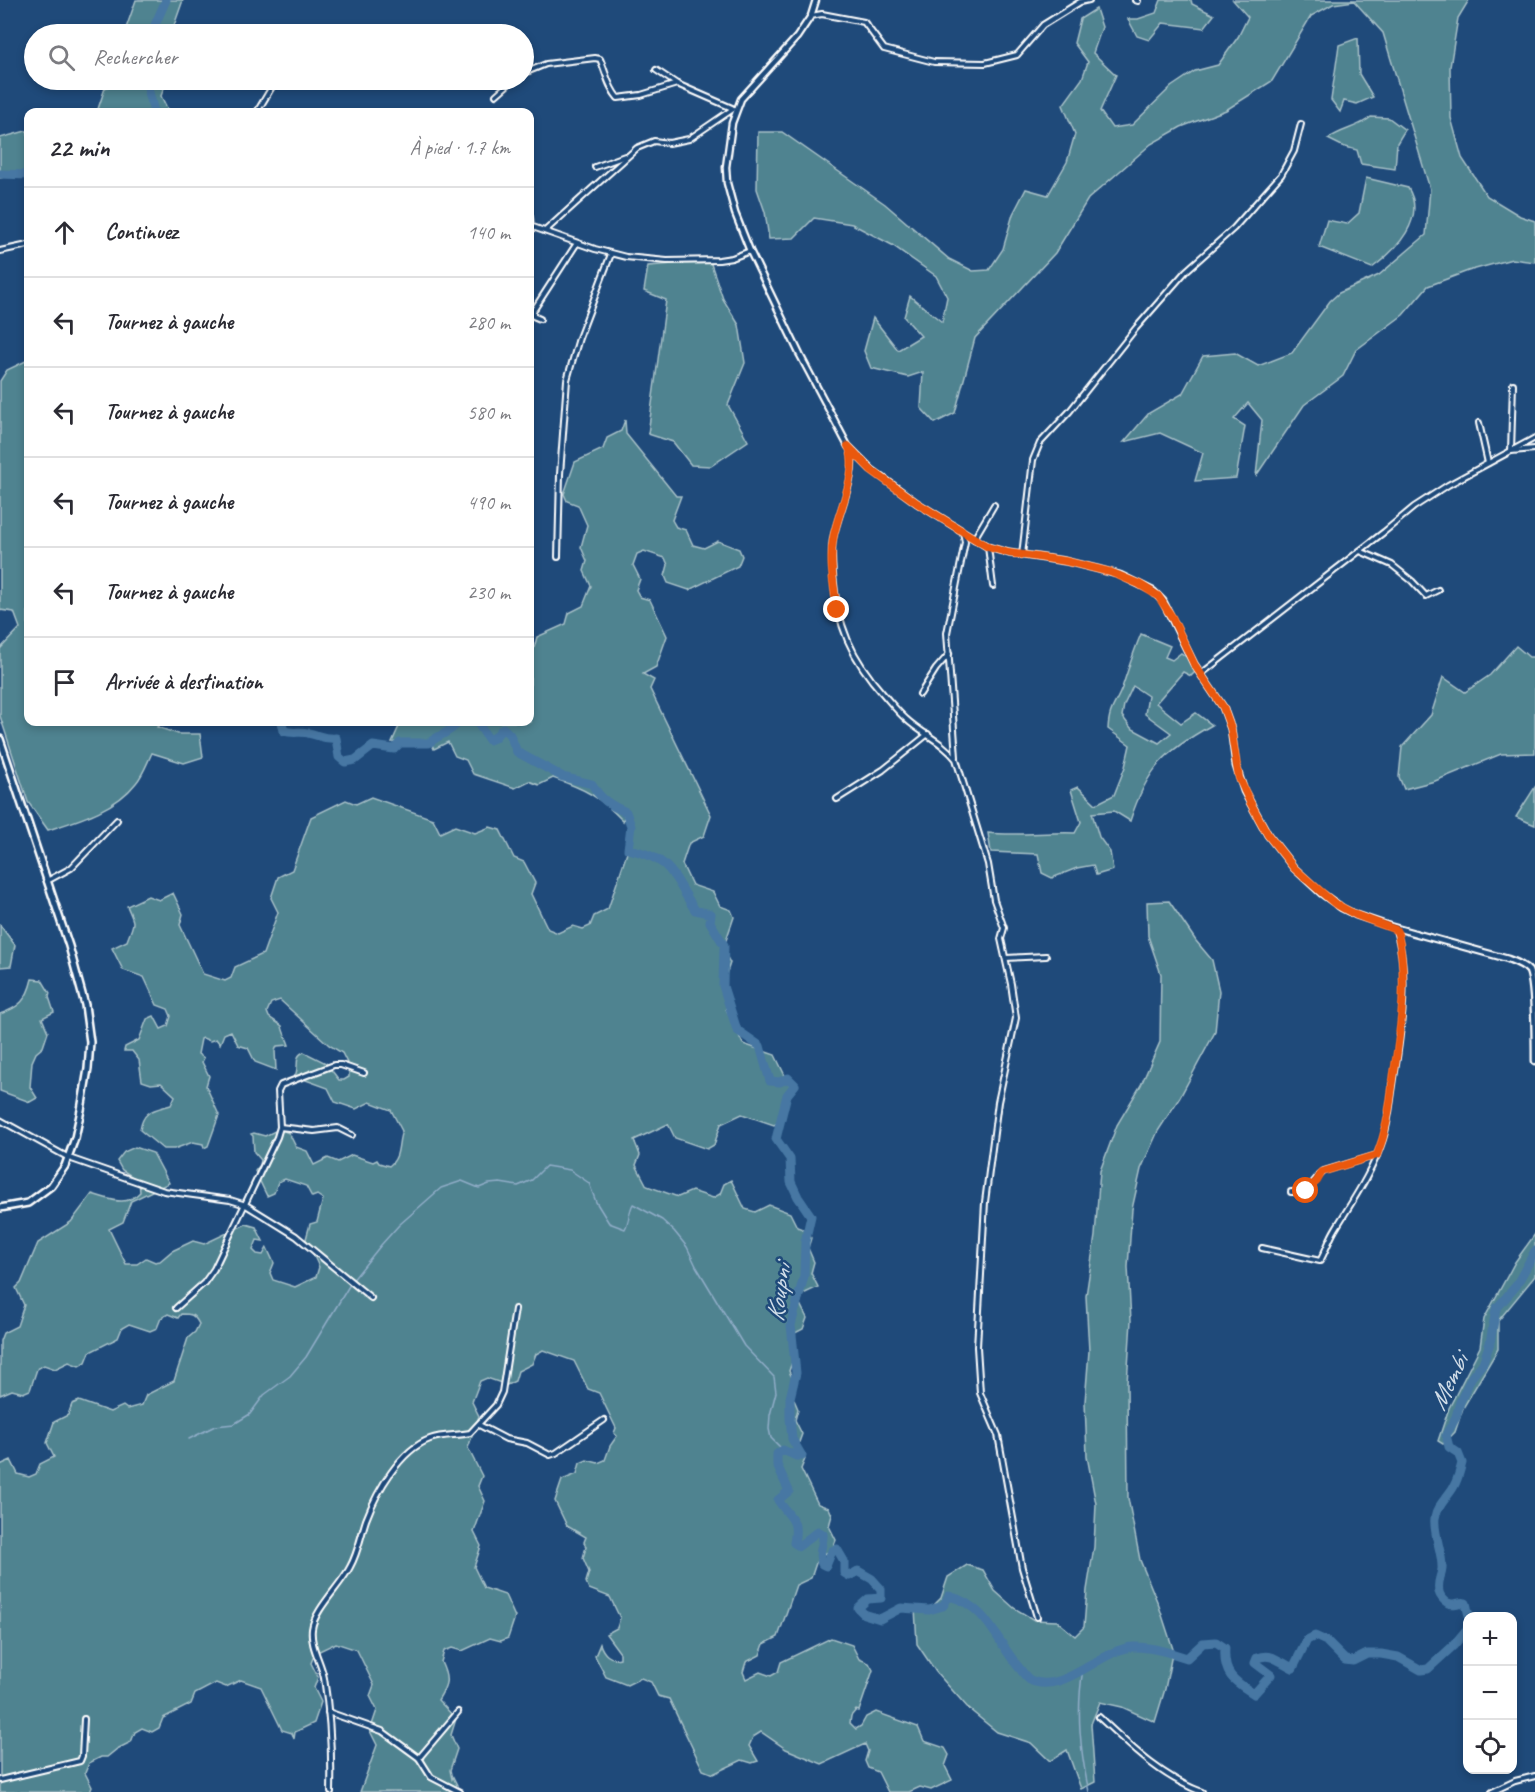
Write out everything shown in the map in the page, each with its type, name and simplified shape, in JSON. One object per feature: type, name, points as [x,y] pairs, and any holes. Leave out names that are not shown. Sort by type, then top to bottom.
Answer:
[{"type":"main road","points":[[0,739],[72,957],[85,1005],[89,1031],[86,1083],[69,1158],[51,1186],[40,1195],[28,1203],[0,1208]]},
{"type":"street","points":[[595,167],[626,156],[648,142],[669,143],[689,139],[734,109],[748,90],[769,70],[797,37],[811,16],[816,0]]},
{"type":"street","points":[[811,16],[822,15],[864,22],[881,46],[891,51],[934,62],[985,63],[1017,55],[1043,25],[1089,0]]},
{"type":"street","points":[[534,69],[546,64],[600,59],[609,85],[618,98],[641,95],[677,84]]},
{"type":"street","points":[[656,70],[677,84],[734,109]]},
{"type":"street","points":[[259,108],[270,90]]},
{"type":"street","points":[[496,95],[502,90]]},
{"type":"street","points":[[734,109],[727,153],[727,183],[735,213],[750,251],[800,355],[852,453],[852,467],[834,533],[832,562],[837,610],[843,633],[859,664],[871,680],[906,719],[946,748],[956,759]]},
{"type":"street","points":[[1022,555],[1033,460],[1040,443],[1070,412],[1136,328],[1186,271],[1234,228],[1281,175],[1294,151],[1301,124]]},
{"type":"street","points":[[545,231],[617,168],[626,156]]},
{"type":"street","points":[[534,228],[611,254],[657,260],[726,260],[750,251]]},
{"type":"street","points":[[534,309],[577,243]]},
{"type":"street","points":[[0,252],[24,246]]},
{"type":"street","points":[[558,556],[560,474],[567,380],[579,338],[611,254]]},
{"type":"street","points":[[534,316],[540,319]]},
{"type":"street","points":[[1511,452],[1513,384]]},
{"type":"street","points":[[1479,423],[1488,463]]},
{"type":"street","points":[[1201,674],[1427,498],[1535,438]]},
{"type":"street","points":[[848,446],[871,470],[926,509],[988,547],[1098,569],[1120,575],[1153,591],[1167,608],[1191,658],[1223,707],[1228,718],[1239,778],[1258,818],[1276,846],[1305,879],[1334,903],[1356,915],[1508,959],[1523,966],[1532,979],[1534,991],[1535,1060]]},
{"type":"street","points":[[1511,452],[1535,449]]},
{"type":"street","points":[[974,539],[994,505]]},
{"type":"street","points":[[963,532],[965,542],[947,633],[956,759],[988,864],[994,900],[1004,928],[1001,939],[1016,1018],[998,1102],[984,1202],[977,1347],[980,1393],[998,1435],[1022,1568],[1037,1617]]},
{"type":"street","points":[[988,547],[993,586]]},
{"type":"street","points":[[1360,551],[1392,565],[1412,580],[1426,596],[1438,590]]},
{"type":"street","points":[[920,694],[949,654]]},
{"type":"street","points":[[837,799],[883,770],[928,734]]},
{"type":"street","points":[[47,881],[71,868],[117,820]]},
{"type":"street","points":[[1262,1248],[1320,1261],[1331,1236],[1377,1155],[1390,1109],[1398,1055],[1403,986],[1403,965],[1398,934],[1389,926]]},
{"type":"street","points":[[1006,958],[1046,956]]},
{"type":"street","points":[[176,1308],[209,1276],[246,1204],[280,1127],[278,1091],[281,1085],[334,1065],[341,1065],[364,1073]]},
{"type":"street","points":[[0,1120],[69,1158],[164,1191],[246,1204],[296,1236],[371,1298]]},
{"type":"street","points":[[280,1127],[314,1131],[338,1128],[352,1135]]},
{"type":"street","points":[[1291,1192],[1306,1191],[1317,1181],[1322,1172],[1377,1155]]},
{"type":"street","points":[[331,1792],[332,1765],[324,1677],[312,1637],[312,1628],[318,1615],[350,1569],[376,1498],[399,1461],[410,1450],[431,1438],[470,1433],[496,1404],[502,1392],[515,1309]]},
{"type":"street","points":[[479,1425],[506,1439],[527,1443],[550,1455],[603,1420]]},
{"type":"street","points":[[328,1712],[382,1731],[419,1758],[431,1777],[460,1792]]},
{"type":"street","points":[[419,1758],[458,1712]]},
{"type":"street","points":[[1099,1717],[1138,1754],[1178,1782],[1202,1792]]},
{"type":"street","points":[[0,1780],[80,1761],[84,1719]]},
{"type":"street","points":[[1492,1792],[1535,1776]]},
{"type":"green space","points":[[136,0],[183,0],[175,24],[128,24]]},
{"type":"green space","points":[[1161,0],[1191,0],[1192,4],[1214,15],[1204,28],[1163,23],[1149,40],[1137,36],[1128,19],[1138,19],[1156,13]]},
{"type":"green space","points":[[1233,0],[1469,0],[1458,18],[1450,67],[1451,118],[1462,158],[1487,196],[1520,216],[1535,221],[1535,262],[1512,259],[1468,271],[1428,286],[1403,315],[1356,350],[1343,376],[1304,405],[1256,476],[1262,420],[1248,403],[1234,419],[1245,426],[1236,478],[1195,481],[1203,453],[1160,433],[1124,442],[1149,413],[1182,394],[1203,356],[1235,353],[1258,366],[1292,353],[1330,301],[1339,293],[1379,275],[1426,235],[1430,189],[1383,33],[1354,1],[1333,4],[1311,16],[1272,81],[1226,110],[1181,127],[1151,144],[1088,199],[1055,253],[975,338],[955,413],[935,423],[921,408],[923,372],[908,377],[871,368],[864,351],[873,318],[898,350],[921,336],[904,317],[910,296],[942,322],[947,297],[936,276],[892,245],[852,224],[814,218],[794,238],[769,239],[765,212],[757,189],[758,132],[782,132],[885,204],[949,259],[973,271],[989,270],[1003,249],[1013,214],[1026,189],[1048,195],[1067,162],[1075,134],[1063,105],[1082,79],[1088,62],[1074,43],[1080,19],[1096,9],[1102,27],[1093,53],[1116,75],[1100,111],[1112,128],[1132,125],[1171,87],[1195,71],[1218,65],[1238,37],[1248,17]]},
{"type":"green space","points":[[1358,38],[1359,74],[1373,97],[1357,104],[1344,101],[1340,112],[1331,100],[1339,45]]},
{"type":"green space","points":[[104,90],[163,90],[161,96],[167,108],[98,108]]},
{"type":"green space","points":[[1371,117],[1389,118],[1405,130],[1397,143],[1395,169],[1361,164],[1357,150],[1328,139]]},
{"type":"green space","points":[[24,132],[24,178],[9,176],[0,178],[0,138]]},
{"type":"green space","points":[[1366,178],[1408,188],[1413,200],[1414,211],[1406,233],[1399,243],[1372,268],[1319,247],[1327,220],[1347,224],[1359,213]]},
{"type":"green space","points":[[710,261],[723,299],[739,325],[745,363],[728,405],[748,441],[711,466],[691,465],[673,442],[648,434],[666,300],[644,291],[648,266]]},
{"type":"green space","points":[[24,362],[24,726],[158,726],[178,734],[200,734],[203,757],[184,763],[152,753],[138,780],[118,800],[96,813],[48,830],[28,802],[0,716],[0,649],[20,628],[14,612],[0,610],[0,381],[7,370]]},
{"type":"green space","points":[[625,420],[626,434],[676,496],[681,496],[672,520],[676,527],[686,530],[693,545],[704,548],[718,541],[739,549],[742,556],[738,566],[689,590],[668,583],[665,576],[668,565],[665,558],[644,551],[637,554],[633,565],[640,579],[636,590],[640,597],[650,600],[667,636],[656,667],[643,674],[654,680],[650,689],[711,815],[704,836],[689,843],[682,864],[692,885],[713,892],[720,906],[731,910],[734,917],[723,949],[730,963],[723,984],[730,998],[726,1009],[743,1044],[775,1055],[792,1090],[781,1121],[774,1125],[742,1114],[721,1124],[714,1145],[707,1149],[675,1138],[668,1124],[634,1140],[640,1155],[636,1165],[647,1186],[678,1197],[692,1191],[713,1198],[720,1194],[724,1184],[731,1180],[745,1209],[755,1212],[769,1205],[790,1213],[797,1227],[808,1231],[811,1238],[808,1248],[814,1262],[811,1273],[818,1287],[803,1294],[800,1304],[807,1318],[803,1329],[789,1336],[796,1350],[789,1371],[795,1385],[792,1395],[798,1409],[795,1420],[802,1434],[798,1445],[805,1459],[801,1469],[818,1504],[829,1508],[832,1515],[829,1526],[836,1540],[832,1550],[818,1557],[811,1578],[796,1585],[778,1637],[764,1644],[760,1655],[746,1662],[743,1672],[746,1679],[760,1672],[771,1676],[778,1672],[781,1662],[831,1638],[852,1645],[859,1659],[869,1663],[873,1670],[859,1711],[856,1710],[851,1716],[850,1723],[856,1729],[861,1726],[866,1717],[876,1712],[918,1727],[924,1741],[945,1748],[949,1755],[945,1766],[952,1780],[931,1790],[920,1787],[909,1792],[888,1792],[878,1772],[868,1768],[865,1761],[868,1751],[865,1744],[822,1764],[786,1749],[761,1732],[753,1737],[749,1746],[758,1761],[752,1763],[742,1760],[713,1774],[703,1770],[669,1699],[658,1696],[651,1682],[641,1678],[627,1685],[606,1677],[595,1656],[600,1644],[607,1656],[620,1658],[620,1653],[606,1634],[617,1628],[620,1618],[610,1597],[589,1589],[586,1582],[589,1572],[583,1558],[586,1537],[567,1526],[555,1501],[562,1480],[577,1474],[580,1463],[587,1460],[598,1463],[605,1460],[617,1436],[614,1433],[616,1428],[599,1393],[588,1389],[574,1361],[543,1350],[536,1354],[532,1364],[518,1371],[515,1381],[507,1385],[487,1378],[480,1381],[472,1402],[479,1416],[468,1448],[482,1476],[478,1486],[485,1501],[474,1532],[481,1546],[474,1567],[484,1588],[505,1595],[515,1617],[508,1638],[501,1641],[490,1638],[462,1651],[452,1648],[444,1651],[441,1662],[446,1681],[438,1700],[456,1719],[451,1735],[457,1749],[450,1770],[452,1779],[453,1777],[457,1785],[454,1792],[360,1792],[377,1745],[370,1731],[377,1710],[370,1696],[374,1685],[357,1650],[336,1643],[315,1653],[311,1663],[318,1677],[314,1688],[321,1702],[314,1723],[295,1732],[294,1739],[292,1733],[282,1730],[261,1687],[241,1680],[226,1687],[216,1683],[195,1694],[191,1704],[163,1718],[159,1728],[152,1732],[142,1728],[135,1732],[131,1742],[107,1757],[101,1757],[89,1763],[85,1773],[92,1787],[90,1792],[0,1792],[0,1465],[11,1460],[18,1474],[29,1477],[36,1474],[40,1464],[54,1457],[47,1443],[54,1422],[68,1415],[72,1404],[79,1401],[110,1412],[123,1406],[127,1409],[142,1405],[146,1395],[174,1381],[188,1338],[199,1324],[194,1316],[181,1314],[178,1318],[168,1314],[161,1318],[157,1328],[150,1331],[129,1324],[122,1328],[118,1338],[90,1352],[86,1362],[79,1366],[69,1362],[55,1369],[44,1365],[37,1369],[30,1390],[23,1393],[12,1390],[0,1395],[0,1341],[3,1333],[17,1326],[24,1305],[16,1288],[21,1283],[38,1243],[71,1222],[92,1194],[123,1201],[129,1200],[140,1192],[139,1181],[122,1170],[117,1161],[124,1152],[135,1147],[153,1153],[169,1183],[131,1201],[123,1222],[109,1229],[126,1264],[137,1264],[146,1258],[155,1262],[160,1261],[172,1251],[193,1241],[204,1244],[246,1224],[256,1227],[263,1241],[257,1240],[253,1250],[263,1255],[267,1248],[274,1263],[270,1273],[273,1280],[295,1287],[316,1277],[319,1267],[306,1239],[310,1224],[317,1222],[323,1199],[317,1195],[312,1197],[306,1186],[285,1179],[278,1182],[274,1193],[267,1196],[255,1171],[261,1160],[254,1152],[251,1134],[265,1136],[279,1129],[289,1133],[296,1147],[307,1151],[314,1165],[328,1158],[338,1162],[352,1155],[373,1162],[377,1160],[389,1166],[397,1154],[402,1131],[391,1110],[370,1102],[356,1109],[335,1102],[328,1088],[295,1076],[299,1056],[304,1052],[326,1063],[339,1080],[349,1077],[349,1067],[342,1053],[329,1045],[280,1000],[271,1003],[267,1012],[269,1017],[282,1026],[289,1045],[277,1046],[276,1070],[255,1062],[248,1048],[238,1045],[231,1031],[224,1034],[220,1044],[216,1039],[210,1041],[201,1039],[198,1054],[204,1058],[202,1062],[209,1076],[206,1086],[219,1115],[208,1146],[204,1148],[203,1144],[193,1142],[174,1149],[163,1149],[140,1130],[141,1123],[150,1112],[171,1105],[175,1096],[161,1083],[151,1084],[142,1081],[139,1060],[132,1051],[124,1051],[125,1047],[139,1040],[147,1019],[154,1016],[161,1029],[168,1026],[171,1016],[168,1009],[157,1005],[144,977],[123,970],[112,948],[127,941],[131,930],[133,921],[127,906],[148,896],[159,900],[173,893],[183,914],[180,925],[203,974],[225,981],[231,978],[235,967],[263,954],[278,912],[271,898],[278,877],[292,870],[311,817],[346,800],[356,804],[371,797],[433,819],[440,833],[455,826],[475,833],[490,827],[500,830],[514,858],[524,862],[535,883],[531,894],[548,929],[558,933],[573,926],[583,929],[590,926],[594,916],[608,909],[633,835],[624,816],[623,821],[591,794],[553,778],[539,785],[529,781],[515,788],[473,774],[466,760],[455,756],[448,742],[434,749],[430,740],[426,743],[392,742],[399,726],[534,726],[534,648],[537,637],[566,624],[569,613],[583,606],[591,586],[584,571],[587,561],[581,547],[587,525],[578,505],[567,501],[564,494],[575,462],[603,449],[607,438],[621,431]]},
{"type":"green space","points":[[1141,634],[1170,646],[1165,657],[1172,660],[1181,653],[1200,667],[1191,676],[1183,672],[1156,703],[1181,723],[1196,713],[1212,725],[1182,744],[1160,763],[1143,787],[1130,821],[1114,811],[1092,813],[1099,837],[1110,852],[1113,870],[1096,875],[1093,865],[1077,868],[1052,878],[1042,873],[1038,854],[991,852],[988,833],[1075,833],[1081,822],[1071,790],[1078,787],[1096,804],[1114,795],[1125,767],[1130,745],[1108,729],[1109,722]],"holes":[[[1133,686],[1148,696],[1145,714],[1171,733],[1159,743],[1131,728],[1122,716],[1124,705]]]},
{"type":"green space","points":[[1516,646],[1529,657],[1535,657],[1535,753],[1501,754],[1435,781],[1404,789],[1399,777],[1402,747],[1431,715],[1443,677],[1465,692],[1490,675]]},
{"type":"green space","points":[[1535,787],[1535,825],[1516,817]]},
{"type":"green space","points":[[1169,901],[1212,960],[1219,991],[1215,1032],[1180,1097],[1158,1131],[1141,1169],[1132,1209],[1128,1267],[1131,1321],[1127,1383],[1128,1498],[1140,1560],[1159,1606],[1173,1649],[1165,1689],[1155,1722],[1122,1707],[1100,1702],[1091,1724],[1095,1782],[1081,1789],[1067,1750],[1050,1761],[1031,1743],[997,1732],[969,1709],[936,1672],[917,1644],[915,1608],[928,1611],[941,1598],[948,1577],[967,1565],[983,1570],[995,1591],[1014,1608],[1034,1620],[1057,1621],[1075,1636],[1084,1627],[1094,1547],[1096,1504],[1087,1456],[1085,1402],[1089,1351],[1086,1296],[1095,1236],[1100,1171],[1117,1125],[1141,1085],[1160,1042],[1161,974],[1148,936],[1147,902]]},
{"type":"green space","points":[[0,925],[15,945],[11,966],[0,967]]},
{"type":"green space","points":[[32,979],[42,980],[50,993],[49,997],[54,1012],[42,1018],[48,1032],[43,1047],[36,1053],[32,1062],[30,1087],[37,1098],[30,1102],[0,1091],[0,1014],[13,1009],[22,1002]]},
{"type":"green space","points":[[1535,1234],[1535,1276],[1498,1321],[1498,1349],[1463,1408],[1455,1432],[1443,1444],[1438,1441],[1449,1408],[1480,1347],[1484,1319],[1515,1262]]},
{"type":"waterway","name":"Koupni","points":[[155,24],[166,0]]},
{"type":"waterway","name":"Koupni","points":[[148,90],[153,108]]},
{"type":"waterway","points":[[0,174],[24,175]]},
{"type":"waterway","name":"Koupni","points":[[283,726],[284,731],[305,732],[325,738],[336,738],[339,757],[345,762],[355,760],[373,746],[394,749],[400,743],[429,743],[455,726]]},
{"type":"waterway","name":"Koupni","points":[[480,726],[489,740],[503,728],[510,735],[517,752],[563,777],[592,784],[606,801],[626,812],[631,826],[628,849],[643,853],[663,864],[670,870],[695,910],[711,914],[710,922],[724,945],[723,986],[737,1030],[760,1046],[770,1081],[780,1082],[788,1078],[795,1085],[787,1095],[776,1139],[790,1159],[791,1182],[811,1216],[805,1242],[804,1276],[791,1325],[796,1373],[790,1398],[790,1418],[792,1439],[802,1456],[796,1456],[783,1450],[777,1454],[777,1465],[789,1491],[778,1500],[794,1523],[794,1543],[799,1546],[818,1531],[823,1534],[820,1556],[822,1564],[826,1566],[832,1551],[837,1549],[844,1561],[844,1573],[849,1576],[858,1571],[872,1579],[881,1589],[881,1598],[868,1599],[858,1608],[864,1614],[880,1619],[901,1608],[929,1610],[943,1606],[949,1596],[962,1601],[983,1617],[1026,1677],[1043,1683],[1056,1682],[1069,1677],[1108,1655],[1133,1647],[1168,1652],[1187,1658],[1203,1643],[1216,1642],[1225,1648],[1226,1665],[1231,1676],[1254,1694],[1271,1675],[1255,1663],[1257,1658],[1262,1656],[1275,1658],[1293,1668],[1307,1640],[1315,1636],[1326,1641],[1345,1660],[1353,1661],[1367,1654],[1381,1654],[1398,1657],[1421,1670],[1428,1669],[1463,1634]]},
{"type":"waterway","points":[[189,1439],[215,1426],[234,1424],[250,1414],[264,1395],[290,1376],[306,1357],[352,1281],[399,1225],[441,1188],[462,1181],[479,1188],[500,1183],[518,1186],[532,1180],[546,1166],[570,1170],[589,1183],[596,1202],[609,1223],[625,1229],[633,1204],[662,1220],[674,1231],[687,1247],[744,1346],[774,1377],[776,1392],[769,1429],[771,1438],[783,1450]]},
{"type":"waterway","name":"Membi","points":[[1468,1612],[1466,1603],[1452,1604],[1442,1598],[1438,1585],[1442,1563],[1435,1530],[1435,1518],[1438,1509],[1452,1490],[1462,1463],[1458,1453],[1449,1447],[1446,1435],[1456,1417],[1471,1378],[1483,1363],[1490,1343],[1496,1309],[1516,1286],[1535,1251]]},
{"type":"waterway","points":[[1083,1669],[1080,1730],[1089,1792]]},
{"type":"route","points":[[837,610],[832,542],[852,467],[852,453],[848,446],[871,470],[938,517],[988,547],[1002,552],[1065,561],[1110,572],[1146,587],[1163,601],[1194,664],[1228,718],[1239,778],[1268,835],[1294,868],[1321,893],[1348,912],[1389,926],[1398,934],[1403,965],[1403,986],[1398,1055],[1383,1139],[1377,1155],[1322,1172],[1317,1181],[1306,1191]]}]
